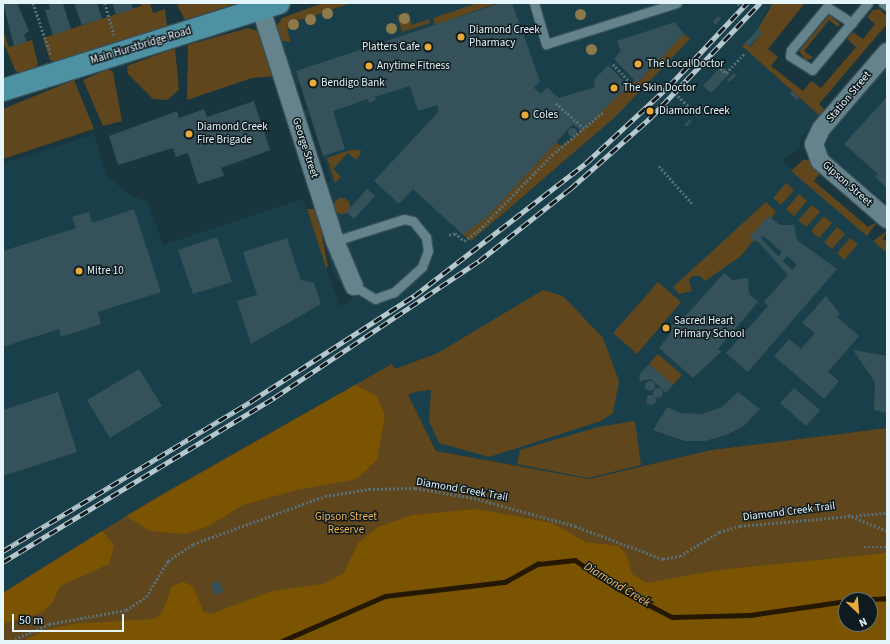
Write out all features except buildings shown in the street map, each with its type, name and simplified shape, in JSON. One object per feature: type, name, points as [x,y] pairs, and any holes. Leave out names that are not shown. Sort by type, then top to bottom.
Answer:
[{"type":"main road","name":"Main Hurstbridge Road","points":[[3,90],[270,6]]},
{"type":"street","name":"George Street","points":[[270,6],[335,241],[354,286]]},
{"type":"street","name":"Station Street","points":[[814,144],[821,129],[887,52]]},
{"type":"street","name":"Gipson Street","points":[[814,144],[820,161],[887,219]]},
{"type":"lane","points":[[534,3],[546,44],[677,3]]},
{"type":"lane","points":[[852,22],[827,6],[791,50],[790,56],[812,70],[868,3]]},
{"type":"lane","points":[[883,3],[887,6]]},
{"type":"lane","points":[[335,241],[404,219],[413,221],[426,237],[428,251],[422,267],[394,292],[375,298],[354,286]]},
{"type":"path","points":[[33,3],[51,55]]},
{"type":"path","points":[[105,3],[114,35]]},
{"type":"path","points":[[712,60],[726,73],[744,54]]},
{"type":"path","points":[[613,64],[630,82]]},
{"type":"path","points":[[678,96],[698,116]]},
{"type":"path","points":[[556,103],[585,130]]},
{"type":"path","points":[[449,235],[455,232],[464,241],[504,207],[552,155],[585,130],[603,112]]},
{"type":"path","points":[[659,166],[692,203]]},
{"type":"path","name":"Diamond Creek Trail","points":[[11,641],[49,624],[126,610],[146,597],[168,561],[193,544],[325,496],[369,489],[414,488],[481,499],[575,526],[663,559],[680,556],[719,532],[740,526],[844,514],[887,513]]},
{"type":"path","points":[[844,514],[887,531]]},
{"type":"path","points":[[864,547],[887,546]]},
{"type":"shaded area","points":[[323,3],[773,3],[763,15],[767,19],[762,33],[749,47],[742,46],[821,117],[801,139],[800,148],[782,160],[887,253],[887,428],[711,450],[589,479],[436,451],[392,364],[162,494],[3,593],[3,163],[94,134],[107,176],[130,195],[148,202],[163,245],[303,199],[340,307],[354,298],[334,276],[316,206],[325,185],[331,182],[310,116],[303,118],[301,111],[307,109],[299,84],[293,85],[277,26],[286,16]]},
{"type":"shaded area","points":[[887,65],[887,203],[828,156],[824,144],[827,135]]},
{"type":"shaded area","points":[[355,385],[377,396],[385,416],[377,460],[357,479],[297,490],[243,505],[209,526],[184,534],[150,531],[126,516]]},
{"type":"shaded area","points":[[477,509],[552,523],[586,542],[619,546],[627,556],[632,574],[647,583],[717,570],[887,553],[887,641],[23,641],[45,630],[74,624],[153,619],[162,613],[172,586],[183,582],[193,586],[203,611],[211,614],[272,591],[323,584],[344,573],[358,543],[378,527],[412,515]]},
{"type":"shaded area","points":[[102,531],[114,545],[109,564],[60,586],[53,602],[43,612],[3,624],[3,593]]},
{"type":"green space","points":[[141,3],[150,3],[153,13],[165,9],[167,26],[54,62],[50,60],[43,38],[141,6]]},
{"type":"green space","points":[[184,3],[237,3],[185,20],[177,5]]},
{"type":"green space","points":[[323,3],[351,3],[330,10],[331,14],[325,16],[324,12],[313,16],[314,20],[308,22],[306,18],[296,21],[297,26],[287,29],[291,42],[279,40],[277,26],[282,18]]},
{"type":"green space","points":[[478,3],[498,3],[435,25],[433,18]]},
{"type":"green space","points":[[773,3],[805,3],[768,49],[778,57],[771,66],[803,91],[811,81],[821,88],[856,47],[847,39],[853,32],[863,39],[875,24],[867,17],[873,10],[879,9],[887,16],[887,24],[819,104],[826,111],[821,117],[742,46],[745,43],[750,47],[762,33],[758,29]]},
{"type":"green space","points":[[408,12],[412,25],[429,19],[430,23],[402,32],[397,15]]},
{"type":"green space","points":[[829,15],[840,24],[838,27],[829,20],[804,51],[813,58],[806,60],[799,51]]},
{"type":"green space","points":[[248,28],[258,31],[274,76],[252,78],[187,100],[188,45]]},
{"type":"green space","points":[[3,31],[9,47],[32,40],[38,64],[35,68],[19,73],[15,70],[3,41]]},
{"type":"green space","points":[[684,34],[690,39],[614,118],[471,241],[463,235],[556,142],[561,146],[575,136],[635,80],[638,82]]},
{"type":"green space","points":[[175,48],[179,90],[167,100],[153,99],[128,74],[127,66]]},
{"type":"green space","points":[[108,69],[113,72],[122,121],[103,126],[83,80]]},
{"type":"green space","points":[[74,80],[94,129],[3,159],[3,109]]},
{"type":"green space","points":[[350,150],[361,150],[360,155],[356,160],[348,153],[333,169],[341,177],[335,183],[327,158]]},
{"type":"green space","points":[[803,160],[809,160],[821,172],[814,181],[868,227],[877,222],[867,236],[791,171]]},
{"type":"green space","points":[[786,183],[794,190],[781,205],[773,198]]},
{"type":"green space","points":[[799,194],[807,201],[794,216],[786,209]]},
{"type":"green space","points":[[339,198],[345,198],[350,203],[348,212],[345,214],[339,214],[334,209],[334,203]]},
{"type":"green space","points":[[766,202],[776,212],[741,256],[705,281],[700,276],[692,276],[689,280],[692,291],[679,294],[673,287]]},
{"type":"green space","points":[[812,205],[820,212],[806,227],[798,220]]},
{"type":"green space","points":[[307,209],[317,209],[328,267],[326,268]]},
{"type":"green space","points":[[824,216],[832,223],[819,238],[811,231]]},
{"type":"green space","points":[[837,227],[845,234],[832,249],[824,242]]},
{"type":"green space","points":[[887,231],[883,239],[887,242],[887,253],[873,241]]},
{"type":"green space","points":[[850,238],[858,244],[844,260],[837,253]]},
{"type":"green space","points":[[658,282],[681,302],[637,354],[613,333]]},
{"type":"green space","name":"Gipson Street Reserve","points":[[543,290],[563,296],[603,338],[619,381],[613,413],[601,421],[489,457],[439,443],[429,421],[431,390],[414,392],[408,395],[436,451],[589,479],[711,450],[887,428],[887,641],[3,641],[3,593],[162,494],[392,364],[395,369],[438,353]]},
{"type":"green space","points":[[658,354],[682,375],[673,385],[649,364]]},
{"type":"green space","points":[[635,421],[641,465],[588,478],[517,464],[520,450],[598,427]]},
{"type":"waterway","name":"Diamond Creek","points":[[282,641],[385,596],[505,582],[538,564],[575,560],[617,588],[672,617],[750,615],[838,602]]},
{"type":"waterway","name":"Diamond Creek","points":[[878,599],[887,598]]},
{"type":"railway","points":[[3,551],[253,400],[414,296],[586,163],[669,86],[747,3]]},
{"type":"railway","points":[[3,562],[275,397],[479,261],[570,189],[649,119],[760,3]]},
{"type":"place","name":"Diamond Creek Pharmacy","points":[[461,37]]},
{"type":"place","name":"Platters Cafe","points":[[428,47]]},
{"type":"place","name":"The Local Doctor","points":[[638,64]]},
{"type":"place","name":"Anytime Fitness","points":[[369,66]]},
{"type":"place","name":"Bendigo Bank","points":[[313,83]]},
{"type":"place","name":"The Skin Doctor","points":[[614,88]]},
{"type":"place","name":"Diamond Creek","points":[[650,111]]},
{"type":"place","name":"Coles","points":[[525,115]]},
{"type":"place","name":"Diamond Creek Fire Brigade","points":[[189,134]]},
{"type":"place","name":"Mitre 10","points":[[79,271]]},
{"type":"place","name":"Sacred Heart Primary School","points":[[666,328]]}]
